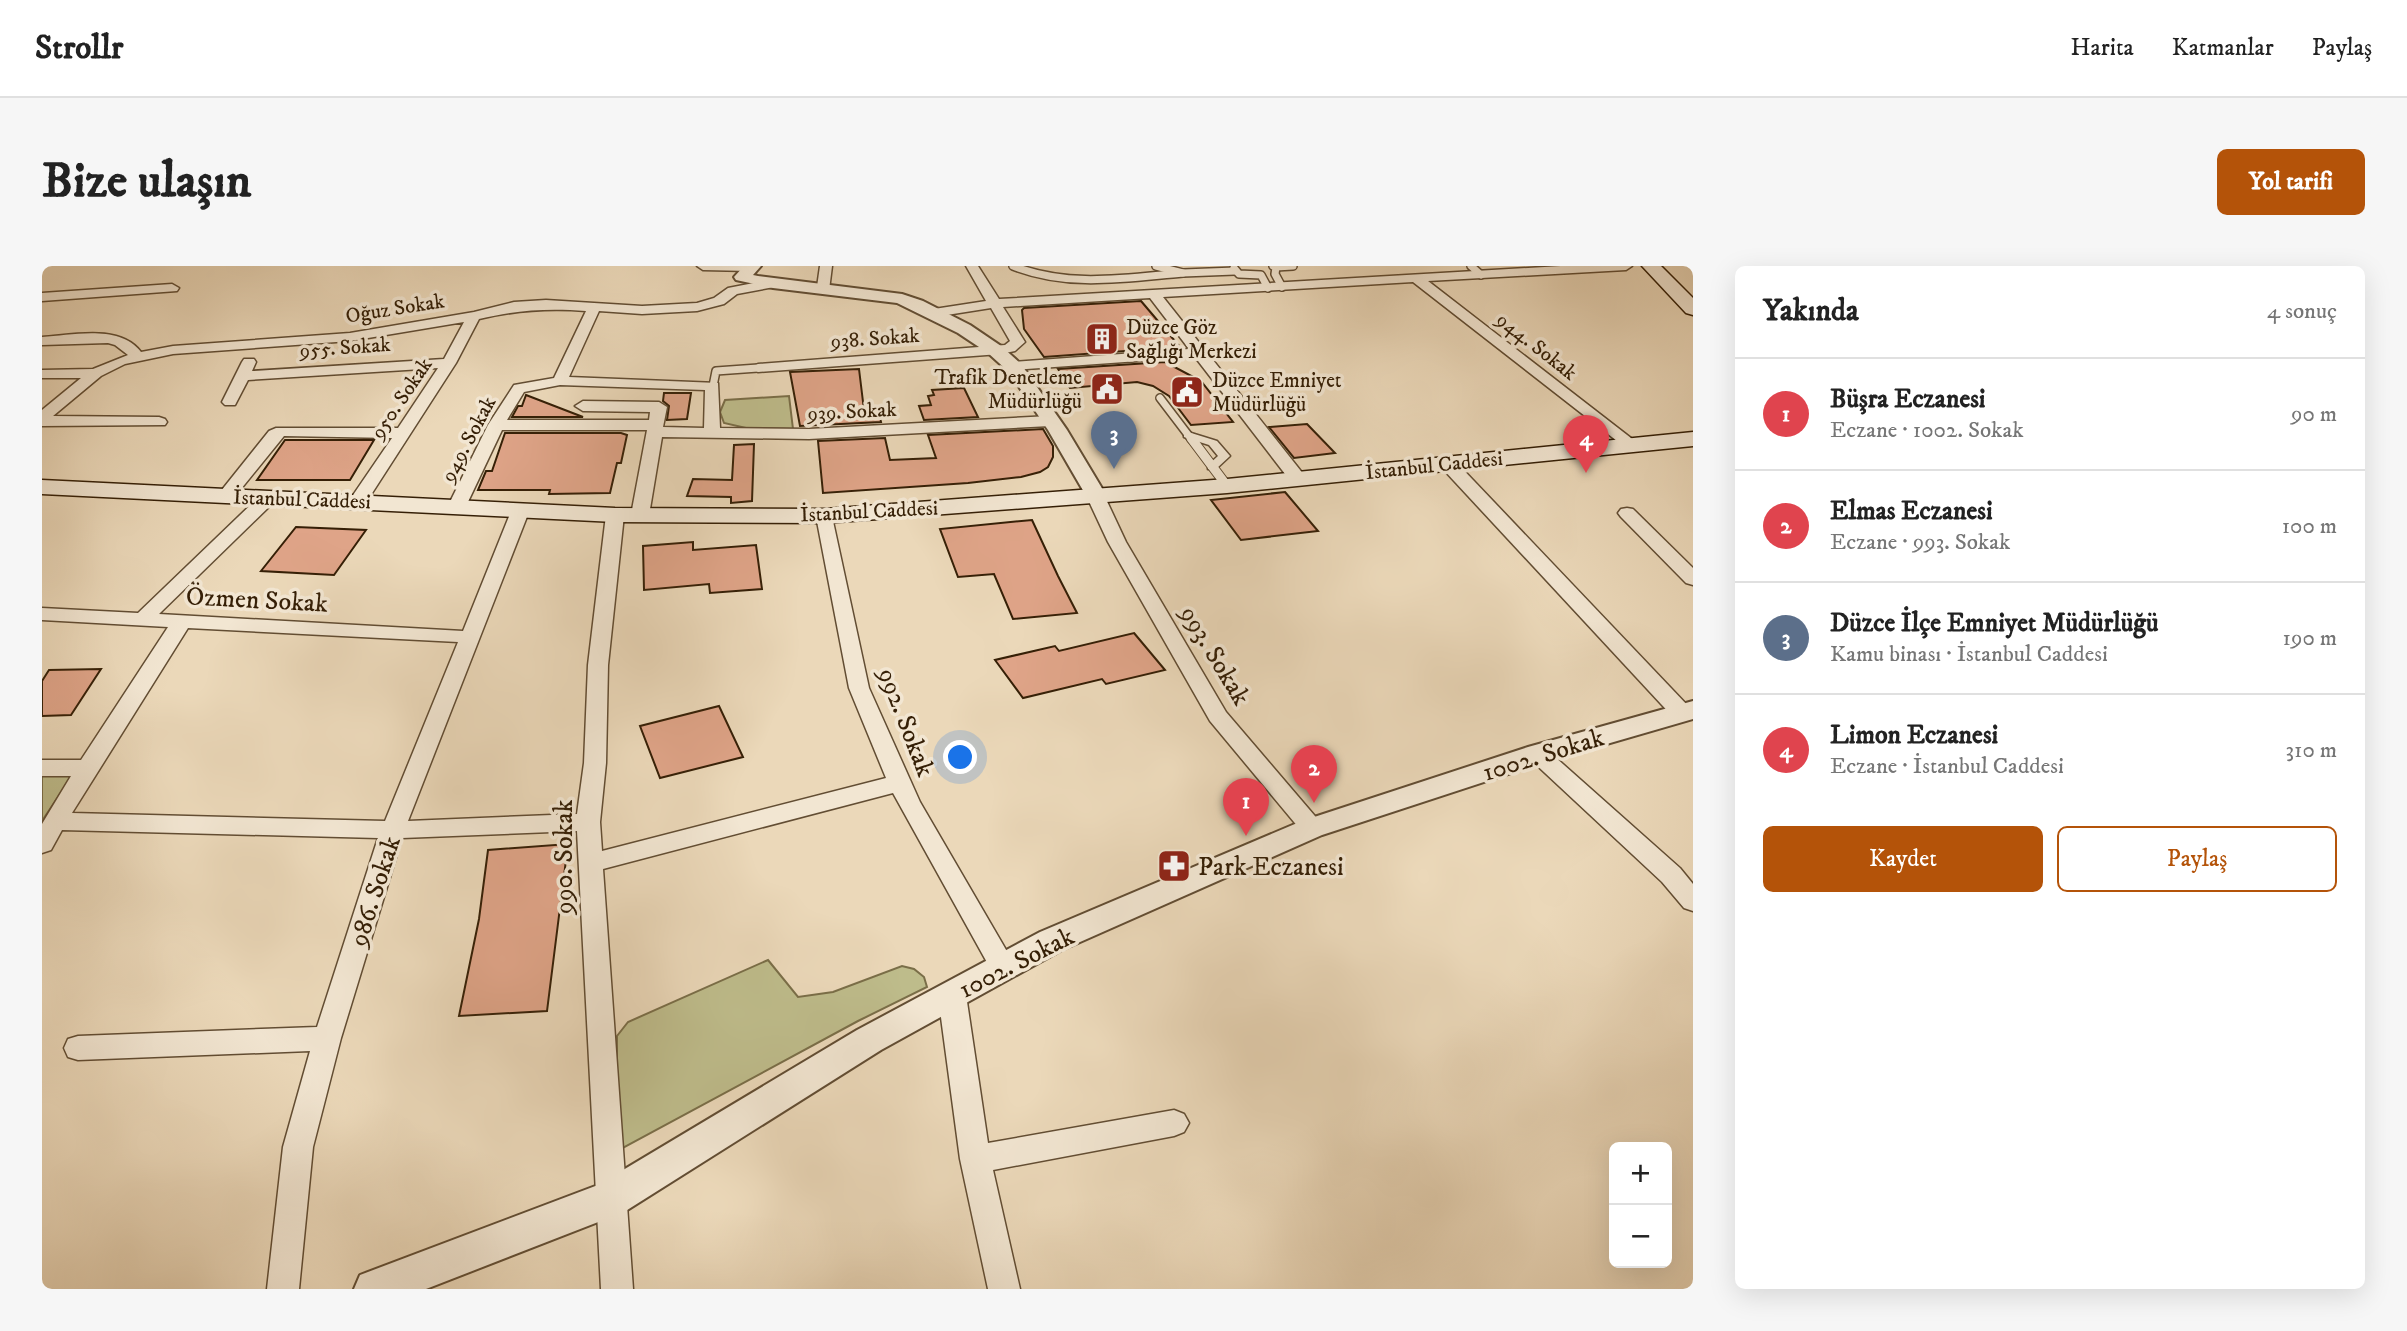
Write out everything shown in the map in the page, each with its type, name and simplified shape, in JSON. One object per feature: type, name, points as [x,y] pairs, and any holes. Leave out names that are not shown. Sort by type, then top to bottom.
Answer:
[{"type":"main road","points":[[1651,266],[1693,309]]},
{"type":"main road","points":[[1670,266],[1693,289]]},
{"type":"main road","name":"İstanbul Caddesi","points":[[42,487],[640,516],[825,516],[1227,486],[1693,439]]},
{"type":"street","points":[[703,266],[745,275],[769,284],[824,287],[906,300],[934,313],[995,350],[1014,366],[1095,495]]},
{"type":"street","points":[[824,287],[825,266]]},
{"type":"street","points":[[972,266],[1018,342],[1010,348],[995,350]]},
{"type":"street","points":[[934,313],[996,303],[1417,279],[1476,270],[1625,266]]},
{"type":"street","name":"Oğuz Sokak","points":[[42,419],[96,373],[137,357],[173,350],[350,337],[474,316],[514,306],[546,304],[642,310],[697,307],[719,301],[745,275]]},
{"type":"street","name":"944. Sokak","points":[[1417,279],[1632,445]]},
{"type":"street","points":[[42,297],[172,288]]},
{"type":"street","points":[[1154,294],[1298,479]]},
{"type":"street","points":[[594,308],[560,381],[713,386],[712,432]]},
{"type":"street","name":"950. Sokak","points":[[359,501],[449,363],[474,316]]},
{"type":"street","points":[[334,368],[350,337]]},
{"type":"street","points":[[42,341],[115,338],[133,347],[137,357]]},
{"type":"street","points":[[230,402],[257,344]]},
{"type":"street","name":"938. Sokak","points":[[758,368],[995,350]]},
{"type":"street","points":[[1014,366],[1201,352]]},
{"type":"street","name":"955. Sokak","points":[[242,376],[334,368],[449,363]]},
{"type":"street","points":[[42,374],[96,373]]},
{"type":"street","name":"949. Sokak","points":[[457,506],[496,425],[519,388],[560,381]]},
{"type":"street","points":[[583,406],[659,407],[640,516]]},
{"type":"street","points":[[42,419],[159,422]]},
{"type":"street","name":"939. Sokak","points":[[656,428],[809,435],[1050,421]]},
{"type":"street","points":[[496,425],[656,428]]},
{"type":"street","points":[[226,496],[275,434],[282,431],[402,433]]},
{"type":"street","points":[[1188,435],[1213,443],[1224,456],[1212,467]]},
{"type":"street","points":[[1448,464],[1687,712]]},
{"type":"street","name":"993. Sokak","points":[[1095,495],[1117,542],[1218,716],[1312,828]]},
{"type":"street","points":[[143,619],[268,498]]},
{"type":"street","name":"986. Sokak","points":[[283,1289],[298,1147],[327,1038],[393,830],[520,509]]},
{"type":"street","points":[[1627,513],[1693,579]]},
{"type":"street","name":"990. Sokak","points":[[615,515],[598,665],[595,763],[588,822],[617,1289]]},
{"type":"street","name":"992. Sokak","points":[[825,516],[859,688],[908,802],[1003,967]]},
{"type":"street","name":"Özmen Sokak","points":[[42,614],[469,638]]},
{"type":"street","points":[[42,844],[87,768],[182,621]]},
{"type":"street","name":"1002. Sokak","points":[[374,1289],[610,1199],[869,1040],[1051,942],[1312,828],[1538,754],[1687,712]]},
{"type":"street","points":[[1538,754],[1682,876],[1693,901]]},
{"type":"street","points":[[42,768],[87,768]]},
{"type":"street","points":[[590,863],[900,783]]},
{"type":"street","points":[[56,821],[393,830],[588,822]]},
{"type":"street","points":[[953,995],[975,1159],[1004,1289]]},
{"type":"street","points":[[78,1048],[327,1038]]},
{"type":"street","points":[[975,1159],[1174,1123]]},
{"type":"lane","points":[[1013,266],[1051,278],[1081,281],[1236,268],[1239,275],[1261,275],[1275,288]]},
{"type":"lane","points":[[1156,266],[1183,273]]},
{"type":"lane","points":[[1275,288],[1274,267],[1293,266]]},
{"type":"lane","points":[[713,386],[716,371],[758,368]]},
{"type":"lane","points":[[1160,398],[1188,435]]},
{"type":"lane","points":[[1212,467],[1227,486]]},
{"type":"shaded area","points":[[789,396],[793,429],[746,428],[724,423],[720,412],[725,400]]},
{"type":"shaded area","points":[[42,773],[74,773],[42,821]]},
{"type":"shaded area","points":[[768,960],[798,997],[833,992],[902,966],[914,969],[924,977],[927,987],[858,1021],[621,1149],[617,1096],[617,1036],[628,1022]]},
{"type":"building","name":"Düzce Göz Sağlığı Merkezi","points":[[1141,301],[1180,347],[1044,357],[1024,329],[1024,308]]},
{"type":"building","name":"Düzce Emniyet Müdürlüğü","points":[[1165,362],[1201,381],[1233,422],[1191,425],[1169,396],[1153,386],[1137,382],[1070,388],[1058,369]]},
{"type":"building","points":[[859,369],[864,410],[878,409],[881,422],[800,426],[790,372]]},
{"type":"building","points":[[964,388],[978,417],[924,420],[919,406],[931,405],[928,396],[934,395],[932,390]]},
{"type":"building","points":[[664,393],[691,393],[687,419],[667,420],[669,406],[663,401]]},
{"type":"building","points":[[526,395],[583,417],[512,417],[518,406],[522,406]]},
{"type":"building","points":[[1307,424],[1335,453],[1294,458],[1269,427]]},
{"type":"building","points":[[1043,429],[1053,446],[1053,457],[1048,467],[1040,472],[968,483],[823,493],[818,441],[885,438],[890,460],[936,458],[928,435]]},
{"type":"building","points":[[505,433],[627,435],[621,463],[617,463],[610,493],[549,494],[550,490],[478,490],[486,471],[492,471]]},
{"type":"building","points":[[285,440],[374,440],[350,480],[257,480]]},
{"type":"building","points":[[754,444],[752,501],[731,503],[731,497],[687,496],[693,479],[732,480],[734,445]]},
{"type":"building","points":[[1285,492],[1318,531],[1241,540],[1211,500]]},
{"type":"building","points":[[1032,520],[1077,613],[1013,619],[994,574],[958,577],[940,529]]},
{"type":"building","points":[[296,527],[366,530],[334,575],[261,571]]},
{"type":"building","points":[[693,542],[693,550],[756,545],[762,589],[710,593],[709,584],[644,590],[643,546]]},
{"type":"building","points":[[1134,633],[1165,670],[1106,684],[1102,679],[1023,698],[995,660],[1055,646],[1059,651]]},
{"type":"building","points":[[101,669],[71,715],[42,716],[42,681],[49,670]]},
{"type":"building","points":[[719,706],[743,757],[660,778],[640,726]]},
{"type":"building","points":[[568,844],[547,1011],[459,1016],[479,919],[488,850]]},
{"type":"place","name":"Düzce Göz Sağlığı Merkezi","points":[[1102,339]]},
{"type":"place","name":"Trafik Denetleme Müdürlüğü","points":[[1107,389]]},
{"type":"place","name":"Düzce Emniyet Müdürlüğü","points":[[1187,392]]},
{"type":"place","name":"Düzce İlçe Emniyet Müdürlüğü","points":[[1114,469]]},
{"type":"place","name":"Limon Eczanesi","points":[[1586,473]]},
{"type":"place","name":"Elmas Eczanesi","points":[[1314,803]]},
{"type":"place","name":"Büşra Eczanesi","points":[[1246,836]]},
{"type":"place","name":"Park Eczanesi","points":[[1174,866]]}]
